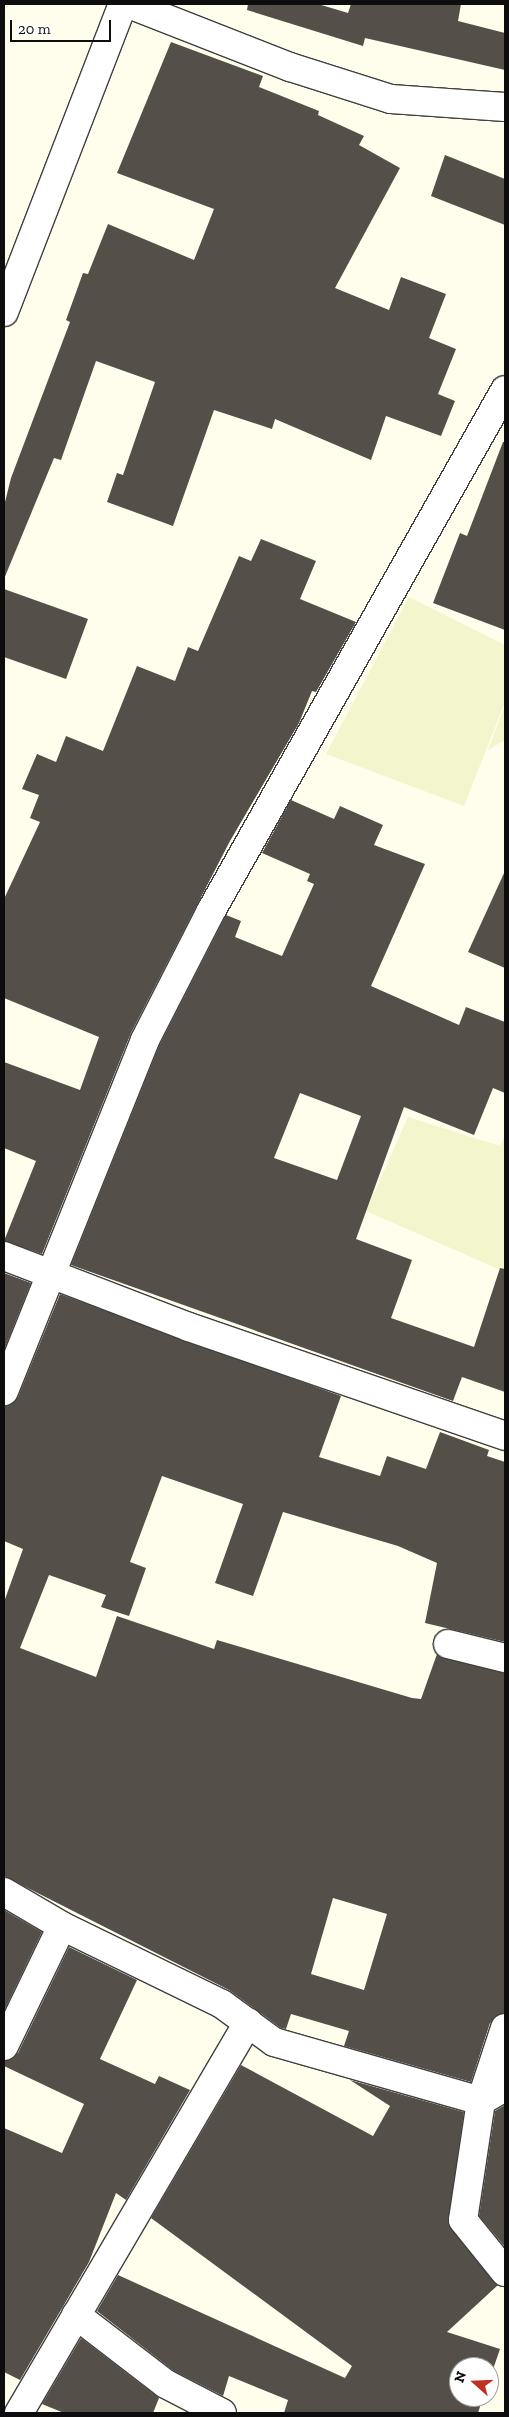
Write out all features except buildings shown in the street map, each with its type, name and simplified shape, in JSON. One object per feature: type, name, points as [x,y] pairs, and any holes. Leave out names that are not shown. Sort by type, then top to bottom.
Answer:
[{"type":"street","points":[[4,312],[123,4]]},
{"type":"street","points":[[129,4],[290,67],[391,99],[505,107]]},
{"type":"street","points":[[4,1392],[50,1270],[145,1040],[206,920],[504,397]]},
{"type":"street","points":[[4,1256],[50,1270],[189,1327],[505,1436]]},
{"type":"street","points":[[448,1644],[505,1658]]},
{"type":"street","points":[[4,1892],[62,1926],[222,2004],[274,2042],[481,2102],[505,2086]]},
{"type":"street","points":[[4,2046],[62,1926]]},
{"type":"street","points":[[19,2413],[248,2022]]},
{"type":"street","points":[[505,2028],[481,2102],[463,2220],[505,2272]]},
{"type":"street","points":[[76,2315],[166,2384],[222,2413]]},
{"type":"green space","points":[[409,597],[505,645],[505,702],[464,806],[326,754]]},
{"type":"green space","points":[[505,705],[505,740],[488,750]]},
{"type":"green space","points":[[408,1117],[500,1146],[505,1135],[505,1272],[366,1211]]}]
